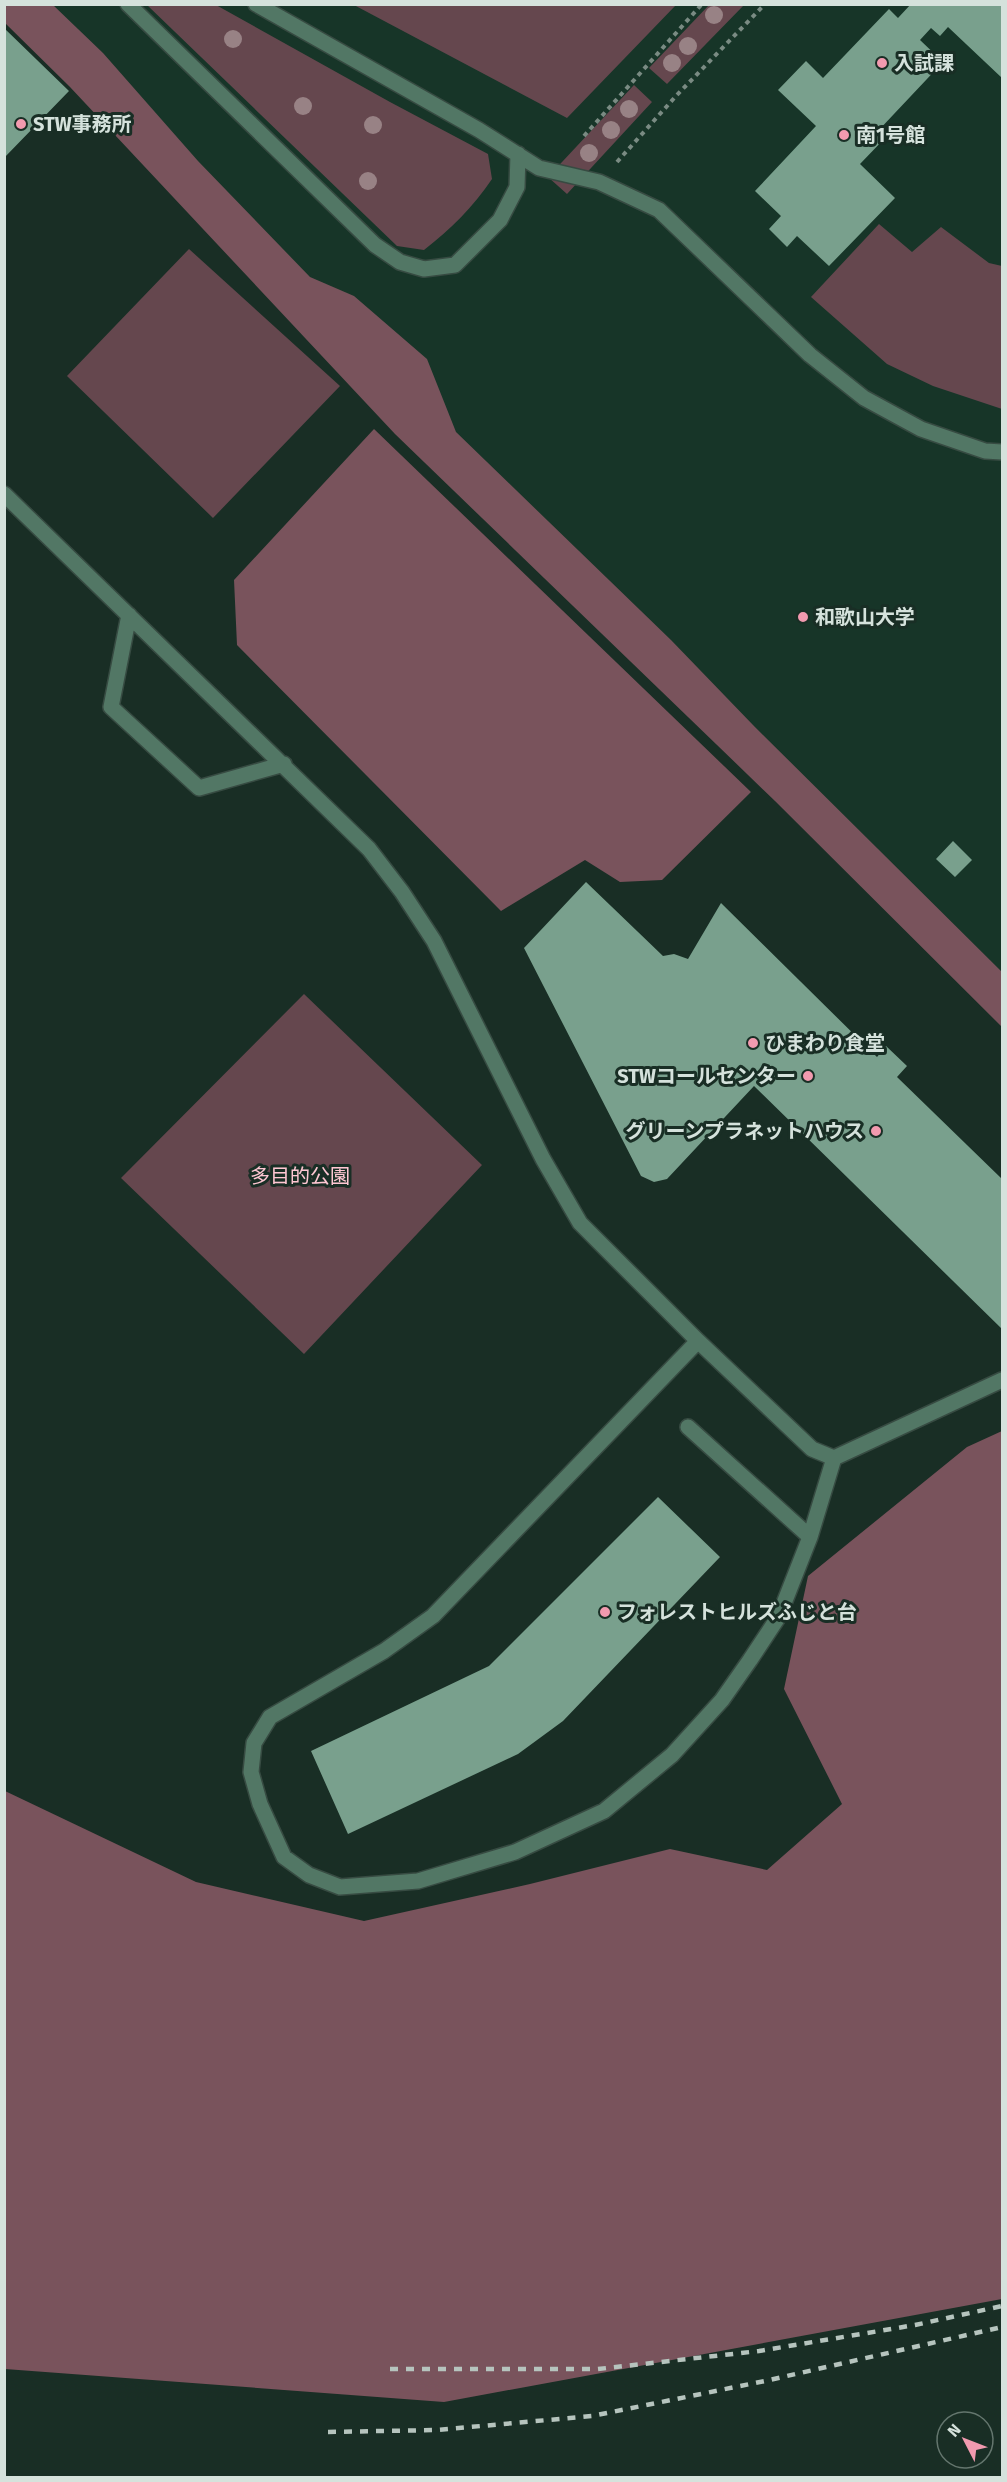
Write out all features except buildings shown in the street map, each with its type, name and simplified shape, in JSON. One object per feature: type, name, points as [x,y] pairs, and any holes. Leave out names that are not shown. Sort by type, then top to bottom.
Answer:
[{"type":"lane","points":[[128,4],[375,245],[400,262],[424,269],[455,265],[500,220],[518,187],[518,154]]},
{"type":"lane","points":[[256,4],[518,154],[538,168],[598,182],[658,210],[810,355],[864,398],[921,429],[985,451],[1002,452]]},
{"type":"lane","points":[[4,494],[369,849],[402,892],[434,941],[543,1159],[580,1223],[698,1341],[812,1449],[834,1458],[1002,1380]]},
{"type":"lane","points":[[129,615],[111,707],[199,788],[284,764]]},
{"type":"lane","points":[[698,1341],[433,1616],[384,1651],[270,1717],[254,1743],[251,1772],[260,1804],[284,1857],[309,1875],[340,1887],[418,1881],[515,1852],[604,1811],[672,1755],[722,1701],[779,1616],[810,1537],[834,1458]]},
{"type":"lane","points":[[688,1427],[810,1537]]},
{"type":"path","points":[[584,136],[702,4]]},
{"type":"path","points":[[614,165],[676,96],[765,4]]},
{"type":"shaded area","name":"和歌山大学","points":[[5,4],[1002,5],[1002,1007]]},
{"type":"shaded area","points":[[4,5],[53,5],[103,53],[198,161],[310,277],[354,296],[427,359],[456,432],[671,640],[753,725],[1002,972],[1002,1027],[775,801],[395,434],[70,87],[5,23]]},
{"type":"shaded area","points":[[374,429],[751,792],[662,880],[620,882],[585,860],[501,911],[237,645],[234,580]]},
{"type":"shaded area","points":[[1002,1431],[1002,2299],[444,2402],[5,2369],[5,1791],[196,1882],[364,1921],[530,1884],[670,1849],[767,1870],[842,1804],[784,1689],[808,1576],[967,1447]]},
{"type":"green space","points":[[147,5],[216,5],[488,154],[492,179],[461,217],[424,250],[397,246]]},
{"type":"green space","points":[[354,5],[676,5],[567,118]]},
{"type":"green space","points":[[709,5],[744,5],[667,84],[649,68]]},
{"type":"green space","points":[[634,85],[652,102],[567,194],[548,177]]},
{"type":"green space","points":[[879,224],[912,252],[941,227],[989,263],[1002,266],[1002,409],[933,386],[887,364],[811,297]]},
{"type":"green space","points":[[189,249],[340,386],[213,518],[67,376]]},
{"type":"green space","name":"多目的公園","points":[[304,994],[482,1165],[304,1354],[121,1178]]},
{"type":"railway","points":[[390,2369],[598,2369],[759,2351],[915,2325],[1002,2306]]},
{"type":"railway","points":[[328,2432],[437,2430],[592,2416],[765,2381],[1002,2327]]},
{"type":"place","name":"入試課","points":[[882,63]]},
{"type":"place","name":"STW事務所","points":[[21,124]]},
{"type":"place","name":"南1号館","points":[[844,135]]},
{"type":"place","name":"和歌山大学","points":[[803,617]]},
{"type":"place","name":"ひまわり食堂","points":[[753,1043]]},
{"type":"place","name":"STWコールセンター","points":[[808,1076]]},
{"type":"place","name":"グリーンプラネットハウス","points":[[876,1131]]},
{"type":"place","name":"フォレストヒルズふじと台","points":[[605,1612]]}]
